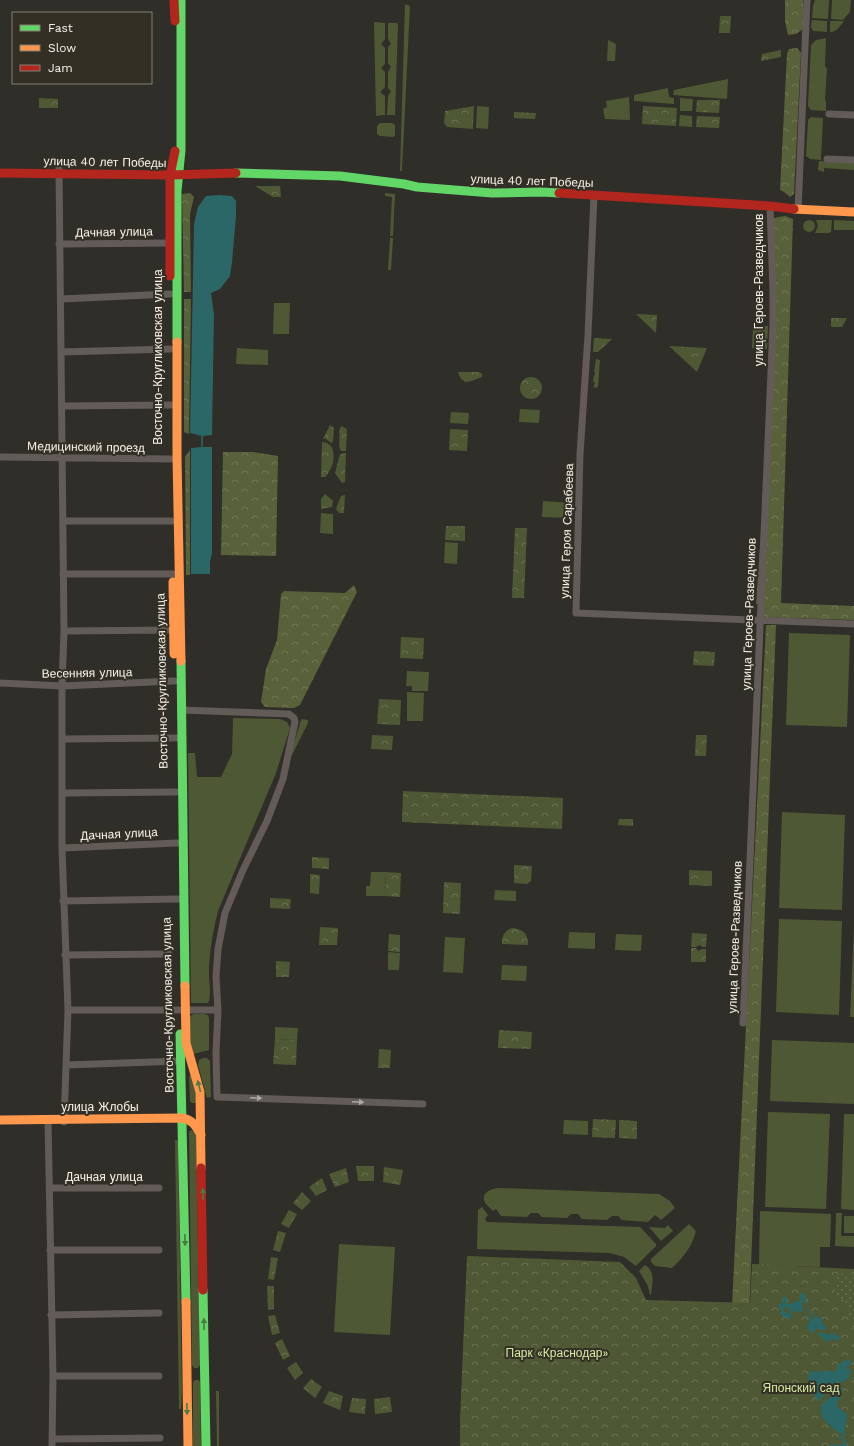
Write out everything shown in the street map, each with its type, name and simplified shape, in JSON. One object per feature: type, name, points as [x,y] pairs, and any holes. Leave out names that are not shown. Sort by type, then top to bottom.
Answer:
[{"type":"main road","name":"Восточно-Кругликовская улица","points":[[174,0],[176,150],[170,242],[170,405],[178,899],[186,1043],[200,1092],[201,1107],[206,1446]]},
{"type":"main road","name":"Восточно-Кругликовская улица","points":[[181,0],[181,150],[175,172],[177,210],[177,457],[181,710],[183,1010],[181,1061],[188,1446]]},
{"type":"main road","points":[[0,168],[59,171]]},
{"type":"main road","name":"улица 40 лет Победы","points":[[0,174],[83,169],[210,173],[314,174],[340,176],[430,189],[492,193],[542,192],[770,206],[798,210],[854,212]]},
{"type":"main road","name":"улица 40 лет Победы","points":[[59,171],[175,172]]},
{"type":"main road","name":"улица Жлобы","points":[[64,1121],[182,1114],[186,1106],[201,1107]]},
{"type":"main road","points":[[182,1114],[191,1120],[202,1136]]},
{"type":"main road","name":"улица Жлобы","points":[[0,1120],[168,1122],[176,1124],[182,1131]]},
{"type":"main road","name":"улица Жлобы","points":[[0,1123],[48,1121]]},
{"type":"main road","points":[[187,1363],[195,1372],[201,1370],[205,1362]]},
{"type":"main road","points":[[187,1383],[195,1375],[198,1375],[205,1383]]},
{"type":"street","points":[[798,210],[807,0]]},
{"type":"street","points":[[829,114],[854,115]]},
{"type":"street","points":[[827,159],[854,160]]},
{"type":"street","name":"Дачная улица","points":[[59,171],[64,631],[62,686],[62,848],[68,1010],[64,1121]]},
{"type":"street","name":"улица Героя Сарабеева","points":[[594,195],[588,335],[580,454],[576,613],[854,624]]},
{"type":"street","name":"улица Героев-Разведчиков","points":[[743,1022],[773,325],[770,206]]},
{"type":"street","name":"Дачная улица","points":[[60,244],[170,242]]},
{"type":"street","points":[[61,299],[170,294]]},
{"type":"street","points":[[61,352],[170,349]]},
{"type":"street","points":[[62,406],[170,405]]},
{"type":"street","name":"Медицинский проезд","points":[[0,457],[171,459]]},
{"type":"street","points":[[63,521],[172,521]]},
{"type":"street","points":[[63,574],[173,574]]},
{"type":"street","points":[[64,631],[173,630]]},
{"type":"street","name":"Весенняя улица","points":[[0,683],[62,686],[174,681]]},
{"type":"street","points":[[181,710],[289,714],[294,718],[295,722],[283,779],[267,821],[243,870],[225,913],[218,949],[216,977],[218,1010],[216,1053],[217,1097],[423,1104]]},
{"type":"street","points":[[63,739],[176,738]]},
{"type":"street","points":[[62,793],[176,792]]},
{"type":"street","name":"Дачная улица","points":[[62,848],[177,843]]},
{"type":"street","points":[[63,901],[178,899]]},
{"type":"street","points":[[65,955],[169,954]]},
{"type":"street","points":[[68,1010],[218,1010]]},
{"type":"street","points":[[66,1065],[181,1061]]},
{"type":"street","name":"Дачная улица","points":[[48,1121],[52,1443],[160,1438]]},
{"type":"street","name":"Дачная улица","points":[[50,1188],[159,1188]]},
{"type":"street","points":[[50,1250],[159,1250]]},
{"type":"street","points":[[51,1315],[159,1313]]},
{"type":"street","points":[[52,1376],[159,1376]]},
{"type":"green space","points":[[785,0],[803,0],[803,29],[796,34],[788,35],[785,21]]},
{"type":"green space","points":[[815,0],[829,0],[828,19],[812,18]]},
{"type":"green space","points":[[832,0],[851,0],[850,12],[843,20],[831,19]]},
{"type":"green space","points":[[405,4],[410,6],[402,171],[400,171]]},
{"type":"green space","points":[[720,16],[731,16],[730,33],[719,33]]},
{"type":"green space","points":[[812,20],[827,21],[827,32],[813,31],[811,27]]},
{"type":"green space","points":[[830,21],[844,21],[836,30],[830,32]]},
{"type":"green space","points":[[374,22],[385,23],[385,39],[381,44],[385,48],[385,64],[381,68],[385,72],[385,87],[381,93],[385,96],[385,115],[376,116]]},
{"type":"green space","points":[[388,23],[397,23],[398,25],[395,115],[387,115],[388,96],[391,91],[388,88],[388,72],[391,67],[388,63],[388,47],[391,44],[388,39]]},
{"type":"green space","points":[[826,38],[826,111],[811,110],[808,106],[811,45],[816,40]]},
{"type":"green space","points":[[608,40],[616,44],[615,61],[607,61]]},
{"type":"green space","points":[[797,48],[801,53],[794,194],[790,197],[780,190],[787,54],[789,49]]},
{"type":"green space","points":[[781,50],[781,57],[761,61],[762,54]]},
{"type":"green space","points":[[728,79],[727,99],[673,95],[674,90]]},
{"type":"green space","points":[[668,88],[669,97],[674,98],[674,104],[634,101],[634,95]]},
{"type":"green space","points":[[629,97],[630,120],[605,119],[603,109],[607,107],[606,101]]},
{"type":"green space","points":[[39,98],[58,99],[58,108],[39,108]]},
{"type":"green space","points":[[680,98],[693,99],[692,111],[680,111]]},
{"type":"green space","points":[[697,100],[720,100],[719,113],[696,112]]},
{"type":"green space","points":[[474,106],[473,129],[447,127],[444,123],[445,111]]},
{"type":"green space","points":[[477,106],[489,107],[488,129],[476,128]]},
{"type":"green space","points":[[643,106],[677,108],[676,126],[642,124]]},
{"type":"green space","points":[[514,112],[536,113],[535,119],[514,118]]},
{"type":"green space","points":[[680,115],[692,116],[692,127],[679,126]]},
{"type":"green space","points":[[697,116],[720,117],[719,128],[696,127]]},
{"type":"green space","points":[[811,117],[823,118],[821,160],[810,159],[806,156],[808,120]]},
{"type":"green space","points":[[380,123],[392,123],[395,125],[395,135],[393,137],[380,136],[377,134],[377,126]]},
{"type":"green space","points":[[819,161],[854,163],[854,170],[824,168],[824,172],[818,170]]},
{"type":"green space","points":[[255,186],[280,186],[281,197],[273,197]]},
{"type":"green space","points":[[190,193],[194,197],[190,214],[191,292],[184,292],[182,194]]},
{"type":"green space","points":[[385,193],[395,194],[393,236],[390,236],[392,197],[385,196]]},
{"type":"green space","points":[[785,216],[793,219],[781,603],[854,606],[854,620],[762,617],[763,604],[756,604],[776,312],[773,218]]},
{"type":"green space","points":[[807,220],[811,220],[815,226],[811,232],[807,232],[803,228],[803,224]]},
{"type":"green space","points":[[816,220],[832,220],[831,232],[815,233],[818,226]]},
{"type":"green space","points":[[834,220],[854,221],[854,230],[834,230]]},
{"type":"green space","points":[[390,238],[393,238],[391,270],[388,270]]},
{"type":"green space","points":[[184,299],[191,299],[189,434],[184,432]]},
{"type":"green space","points":[[274,303],[290,303],[289,334],[273,334]]},
{"type":"green space","points":[[636,314],[657,315],[656,333]]},
{"type":"green space","points":[[831,318],[847,318],[842,327],[831,327]]},
{"type":"green space","points":[[753,326],[768,326],[767,349],[752,348]]},
{"type":"green space","points":[[594,338],[612,339],[598,352],[593,352]]},
{"type":"green space","points":[[669,346],[707,348],[697,372]]},
{"type":"green space","points":[[237,348],[268,350],[268,365],[236,364]]},
{"type":"green space","points":[[596,359],[600,360],[598,387],[595,388],[593,386],[595,382],[593,382]]},
{"type":"green space","points":[[458,372],[479,372],[482,374],[482,377],[468,382],[462,380]]},
{"type":"green space","points":[[531,377],[539,380],[542,388],[539,396],[531,399],[523,396],[520,388],[523,380]]},
{"type":"green space","points":[[520,409],[540,410],[539,423],[519,422]]},
{"type":"green space","points":[[451,412],[469,413],[468,424],[450,423]]},
{"type":"green space","points":[[330,425],[334,428],[333,442],[331,443],[326,439],[323,439]]},
{"type":"green space","points":[[341,426],[347,429],[346,451],[341,451],[339,446],[339,431]]},
{"type":"green space","points":[[450,429],[468,430],[467,451],[449,450]]},
{"type":"green space","points":[[322,442],[328,443],[333,451],[334,457],[331,468],[325,477],[321,477]]},
{"type":"green space","points":[[190,450],[190,575],[186,575],[185,457]]},
{"type":"green space","points":[[223,452],[253,452],[278,456],[276,556],[221,555]]},
{"type":"green space","points":[[346,453],[345,482],[342,483],[335,473],[340,454]]},
{"type":"green space","points":[[325,494],[333,501],[332,507],[321,509],[321,499]]},
{"type":"green space","points":[[345,495],[344,513],[339,513],[336,509],[341,496]]},
{"type":"green space","points":[[543,501],[571,503],[570,518],[542,517]]},
{"type":"green space","points":[[321,513],[333,514],[333,534],[320,533]]},
{"type":"green space","points":[[446,526],[465,526],[465,541],[445,540]]},
{"type":"green space","points":[[515,528],[527,528],[524,598],[512,598]]},
{"type":"green space","points":[[445,542],[458,543],[457,564],[444,563]]},
{"type":"green space","points":[[354,585],[357,592],[300,705],[294,708],[265,707],[261,702],[266,669],[277,640],[281,594],[284,591],[345,593]]},
{"type":"green space","points":[[766,625],[776,625],[744,1446],[725,1446]]},
{"type":"green space","points":[[789,633],[850,635],[847,727],[786,725]]},
{"type":"green space","points":[[401,637],[424,638],[423,659],[400,658]]},
{"type":"green space","points":[[694,651],[715,652],[714,666],[693,665]]},
{"type":"green space","points":[[407,671],[429,672],[428,691],[412,691],[412,686],[406,686]]},
{"type":"green space","points":[[407,692],[424,693],[423,721],[407,721]]},
{"type":"green space","points":[[379,699],[401,700],[400,725],[377,724]]},
{"type":"green space","points":[[233,718],[280,719],[287,722],[290,728],[276,773],[218,911],[210,957],[209,1001],[208,1003],[191,1003],[188,753],[195,753],[197,777],[221,777],[232,754]]},
{"type":"green space","points":[[301,720],[308,720],[308,723],[288,763]]},
{"type":"green space","points":[[372,735],[393,736],[392,750],[371,749]]},
{"type":"green space","points":[[696,735],[707,735],[706,756],[695,756]]},
{"type":"green space","points":[[403,791],[563,798],[562,829],[402,822]]},
{"type":"green space","points":[[782,812],[845,815],[842,910],[779,908]]},
{"type":"green space","points":[[619,819],[633,819],[633,826],[618,825]]},
{"type":"green space","points":[[312,857],[329,858],[329,869],[312,868]]},
{"type":"green space","points":[[514,865],[532,866],[531,881],[527,884],[514,883]]},
{"type":"green space","points":[[689,870],[712,871],[712,886],[689,885]]},
{"type":"green space","points":[[371,872],[386,872],[385,896],[366,896],[366,886],[370,886]]},
{"type":"green space","points":[[386,872],[401,873],[400,897],[385,896]]},
{"type":"green space","points":[[310,874],[320,875],[319,894],[310,893]]},
{"type":"green space","points":[[444,882],[461,883],[460,914],[443,913]]},
{"type":"green space","points":[[495,890],[516,891],[516,901],[494,900]]},
{"type":"green space","points":[[270,898],[291,899],[290,909],[270,908]]},
{"type":"green space","points":[[779,919],[842,921],[839,1015],[776,1012]]},
{"type":"green space","points":[[854,926],[854,1017],[850,1017]]},
{"type":"green space","points":[[320,927],[338,928],[337,945],[319,945]]},
{"type":"green space","points":[[512,928],[519,929],[524,932],[527,937],[528,945],[502,944],[504,934]]},
{"type":"green space","points":[[569,932],[595,933],[595,949],[568,948]]},
{"type":"green space","points":[[692,933],[707,934],[706,947],[702,947],[700,945],[691,947]]},
{"type":"green space","points":[[389,934],[400,935],[400,952],[388,951]]},
{"type":"green space","points":[[616,934],[642,935],[641,951],[615,950]]},
{"type":"green space","points":[[445,937],[465,938],[463,973],[443,972]]},
{"type":"green space","points":[[691,948],[696,948],[698,951],[706,949],[706,962],[691,962]]},
{"type":"green space","points":[[388,952],[400,953],[399,970],[388,970]]},
{"type":"green space","points":[[276,961],[290,962],[289,977],[276,977]]},
{"type":"green space","points":[[502,965],[527,966],[526,981],[501,980]]},
{"type":"green space","points":[[194,1014],[208,1015],[209,1050],[193,1054],[188,1025],[190,1016]]},
{"type":"green space","points":[[275,1027],[298,1028],[297,1040],[275,1039]]},
{"type":"green space","points":[[499,1030],[532,1032],[531,1049],[498,1048]]},
{"type":"green space","points":[[275,1039],[297,1040],[296,1065],[273,1064]]},
{"type":"green space","points":[[772,1040],[854,1043],[854,1104],[770,1101]]},
{"type":"green space","points":[[379,1049],[391,1050],[390,1068],[378,1068]]},
{"type":"green space","points":[[207,1058],[210,1061],[211,1097],[207,1098],[198,1065],[199,1060]]},
{"type":"green space","points":[[191,1075],[195,1084],[196,1103],[192,1103],[190,1101],[189,1076]]},
{"type":"green space","points":[[768,1112],[830,1114],[826,1209],[765,1207]]},
{"type":"green space","points":[[844,1114],[854,1114],[854,1210],[841,1209]]},
{"type":"green space","points":[[593,1119],[616,1120],[615,1138],[592,1137]]},
{"type":"green space","points":[[564,1120],[588,1121],[588,1135],[563,1134]]},
{"type":"green space","points":[[619,1120],[637,1121],[637,1139],[619,1138]]},
{"type":"green space","points":[[191,1130],[196,1132],[200,1365],[198,1368],[194,1368],[192,1365],[189,1132]]},
{"type":"green space","points":[[175,1140],[178,1142],[181,1409],[179,1409]]},
{"type":"green space","points":[[356,1166],[374,1166],[374,1181],[358,1181]]},
{"type":"green space","points":[[384,1167],[403,1170],[400,1185],[383,1182]]},
{"type":"green space","points":[[346,1168],[349,1182],[335,1187],[329,1174]]},
{"type":"green space","points":[[322,1178],[327,1190],[316,1196],[309,1187]]},
{"type":"green space","points":[[500,1188],[659,1194],[670,1201],[675,1208],[661,1220],[655,1215],[648,1222],[622,1220],[618,1216],[612,1216],[607,1220],[582,1219],[578,1214],[571,1214],[567,1218],[542,1217],[538,1213],[531,1213],[527,1217],[501,1216],[496,1209],[493,1211],[484,1200],[487,1192]]},
{"type":"green space","points":[[302,1192],[311,1201],[302,1210],[293,1203]]},
{"type":"green space","points":[[482,1207],[488,1215],[485,1219],[487,1222],[640,1227],[656,1244],[656,1246],[636,1266],[624,1257],[610,1253],[477,1249],[478,1210]]},
{"type":"green space","points":[[289,1210],[297,1214],[289,1228],[281,1224]]},
{"type":"green space","points":[[760,1211],[831,1214],[830,1247],[820,1247],[820,1267],[759,1265]]},
{"type":"green space","points":[[836,1213],[842,1213],[841,1236],[854,1236],[854,1247],[835,1246]]},
{"type":"green space","points":[[844,1216],[854,1216],[854,1233],[844,1233]]},
{"type":"green space","points":[[689,1224],[696,1231],[690,1246],[680,1260],[672,1268],[655,1266],[651,1262],[651,1259]]},
{"type":"green space","points":[[668,1225],[673,1231],[661,1241],[649,1227],[665,1228]]},
{"type":"green space","points":[[278,1231],[286,1233],[280,1252],[273,1250]]},
{"type":"green space","points":[[339,1244],[395,1247],[390,1335],[334,1332]]},
{"type":"green space","name":"Парк «Краснодар»","points":[[467,1256],[620,1262],[636,1278],[646,1300],[750,1303],[752,1264],[854,1269],[854,1446],[460,1446]]},
{"type":"green space","points":[[271,1257],[278,1258],[274,1280],[268,1279]]},
{"type":"green space","points":[[645,1265],[652,1274],[651,1295],[648,1286],[639,1271]]},
{"type":"green space","points":[[842,1274],[854,1275],[854,1325],[850,1319],[846,1302],[837,1295],[833,1288],[836,1278]]},
{"type":"green space","points":[[267,1286],[274,1286],[274,1309],[268,1310]]},
{"type":"green space","points":[[275,1315],[280,1333],[272,1335],[268,1316]]},
{"type":"green space","points":[[282,1339],[290,1356],[283,1360],[275,1343]]},
{"type":"green space","points":[[296,1362],[303,1373],[295,1380],[287,1368]]},
{"type":"green space","points":[[311,1379],[322,1387],[315,1398],[303,1388]]},
{"type":"green space","points":[[195,1380],[200,1382],[201,1446],[193,1446],[193,1382]]},
{"type":"green space","points":[[216,1391],[219,1391],[219,1446],[217,1446]]},
{"type":"green space","points":[[329,1391],[343,1396],[340,1410],[323,1403]]},
{"type":"green space","points":[[390,1397],[392,1412],[375,1414],[374,1399]]},
{"type":"green space","points":[[352,1398],[366,1399],[365,1414],[349,1412]]},
{"type":"water","points":[[206,196],[232,196],[236,201],[236,216],[230,276],[220,289],[211,293],[214,314],[212,435],[202,436],[190,433],[194,224],[198,207]]},
{"type":"water","points":[[212,447],[212,553],[210,574],[191,574],[191,448]]},
{"type":"water","points":[[800,1293],[806,1293],[806,1304],[803,1302],[801,1303],[803,1308],[802,1312],[799,1313],[796,1310],[792,1312],[791,1317],[793,1319],[788,1319],[782,1316],[782,1311],[779,1310],[779,1305],[784,1304],[787,1301],[789,1310],[784,1306],[783,1310],[790,1315],[789,1309],[792,1309],[789,1308],[788,1304],[793,1303],[794,1301],[801,1301],[801,1299],[799,1299]]},
{"type":"water","points":[[784,1296],[788,1299],[783,1304],[780,1301],[784,1300]]},
{"type":"water","points":[[805,1308],[810,1309],[810,1311],[813,1312],[816,1317],[822,1318],[823,1321],[821,1323],[826,1326],[826,1329],[822,1330],[822,1333],[828,1335],[830,1333],[836,1334],[836,1336],[839,1335],[840,1341],[834,1339],[825,1342],[823,1338],[817,1334],[821,1332],[821,1329],[817,1329],[816,1327],[816,1331],[814,1330],[812,1333],[808,1327],[804,1327],[810,1323],[810,1320],[807,1316],[801,1315],[808,1315],[812,1319],[815,1318],[814,1315],[808,1311],[809,1309]]},
{"type":"water","points":[[849,1359],[852,1365],[846,1367],[847,1369],[851,1369],[849,1378],[842,1383],[836,1381],[843,1389],[837,1402],[839,1409],[847,1414],[844,1432],[847,1435],[841,1438],[846,1440],[847,1444],[845,1446],[829,1446],[831,1444],[842,1445],[844,1441],[839,1438],[845,1435],[837,1432],[822,1417],[823,1415],[820,1413],[822,1404],[833,1395],[830,1390],[819,1402],[809,1386],[810,1384],[808,1380],[810,1371],[821,1372],[827,1370],[834,1372],[837,1370],[838,1364],[841,1365],[841,1362]]},
{"type":"waterway","points":[[202,436],[202,447]]},
{"type":"traffic: fast","points":[[177,342],[177,191],[181,150],[181,0]]},
{"type":"traffic: fast","points":[[236,173],[340,176],[417,187],[492,193],[559,193]]},
{"type":"traffic: fast","points":[[181,661],[185,986]]},
{"type":"traffic: fast","points":[[180,1034],[186,1302]]},
{"type":"traffic: fast","points":[[203,1290],[206,1446]]},
{"type":"traffic: slow","points":[[794,209],[854,212]]},
{"type":"traffic: slow","points":[[177,342],[177,457],[181,661]]},
{"type":"traffic: slow","points":[[173,582],[174,654]]},
{"type":"traffic: slow","points":[[185,986],[186,1043],[200,1092],[201,1168]]},
{"type":"traffic: slow","points":[[0,1120],[182,1118],[192,1122],[201,1135]]},
{"type":"traffic: slow","points":[[186,1302],[188,1446]]},
{"type":"traffic: jam","points":[[174,0],[175,21]]},
{"type":"traffic: jam","points":[[170,276],[170,175],[175,151]]},
{"type":"traffic: jam","points":[[0,173],[170,175],[236,173]]},
{"type":"traffic: jam","points":[[559,193],[770,206],[794,209]]},
{"type":"traffic: jam","points":[[201,1168],[203,1290]]},
{"type":"park label","name":"Японский сад","points":[[801,1388]]}]
